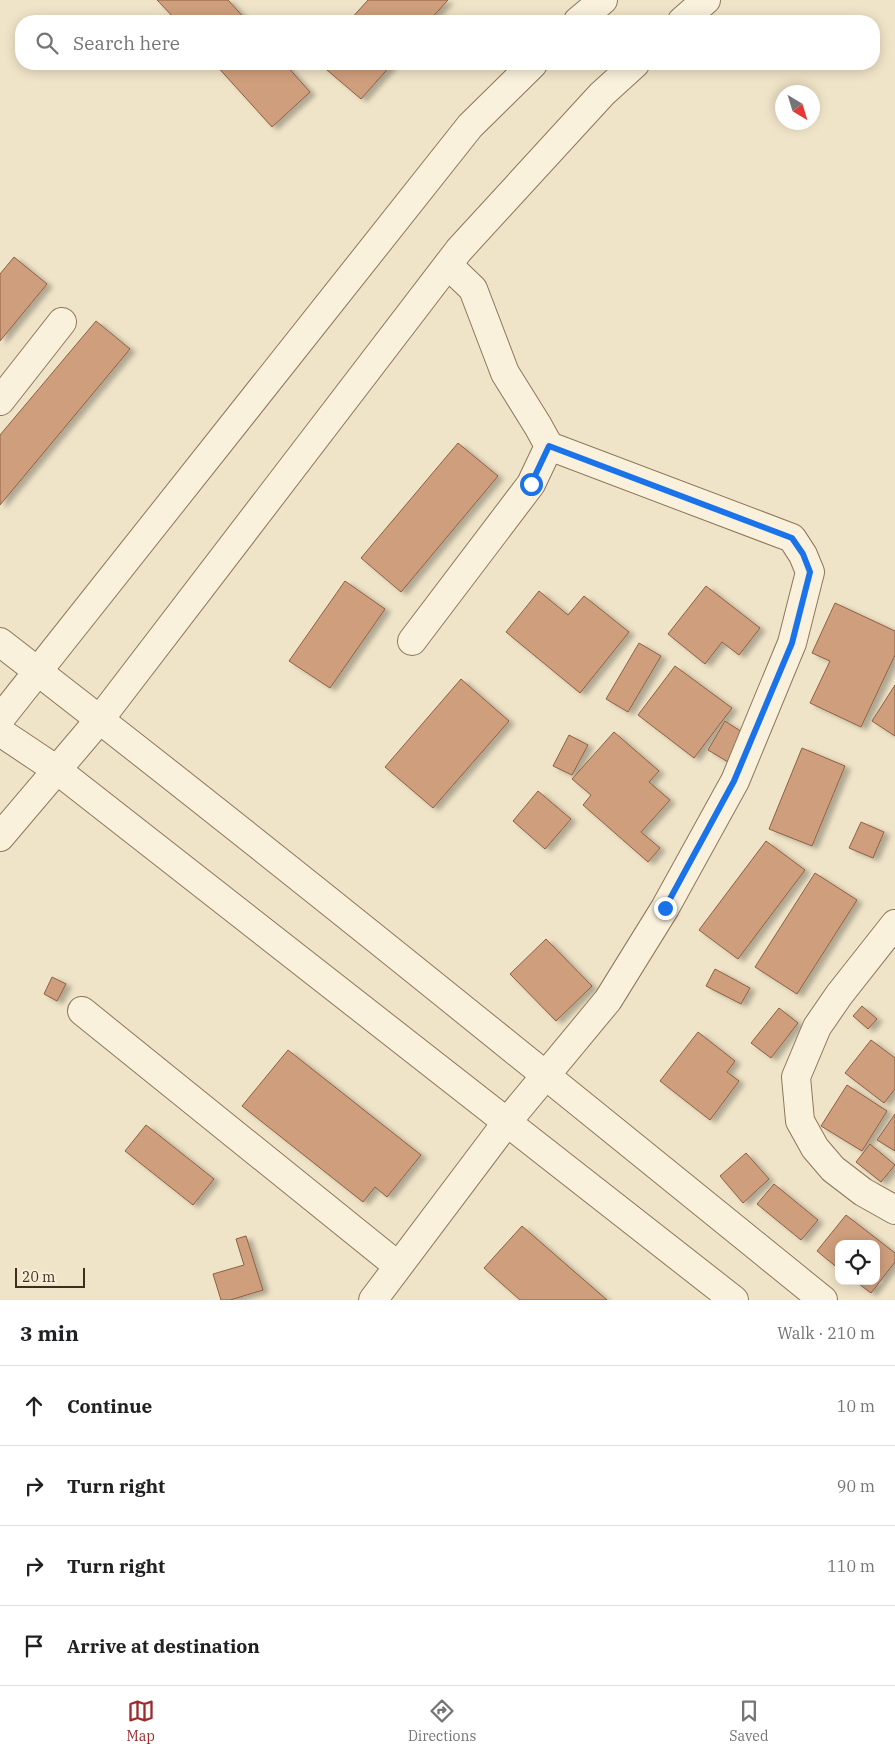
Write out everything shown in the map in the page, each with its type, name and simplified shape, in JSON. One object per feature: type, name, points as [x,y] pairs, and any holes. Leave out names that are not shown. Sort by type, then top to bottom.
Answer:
[{"type":"street","points":[[585,15],[603,0]]},
{"type":"street","points":[[689,15],[706,0]]},
{"type":"street","points":[[0,719],[470,126],[527,70]]},
{"type":"street","points":[[0,837],[100,719],[459,250],[602,94],[628,70]]},
{"type":"street","points":[[373,1300],[508,1122],[608,1000],[665,908],[734,781],[792,643],[810,572],[803,554],[792,538],[549,446],[505,373],[473,289],[448,265]]},
{"type":"street","points":[[0,401],[62,322]]},
{"type":"street","points":[[412,641],[531,484],[549,446]]},
{"type":"street","points":[[0,642],[100,719],[546,1075],[823,1300]]},
{"type":"street","points":[[0,732],[57,770],[734,1300]]},
{"type":"street","points":[[895,924],[817,1028],[796,1077],[800,1121],[815,1148],[833,1169],[862,1192],[895,1210]]},
{"type":"street","points":[[82,1011],[398,1266]]},
{"type":"building","points":[[157,0],[228,0],[242,15],[171,15]]},
{"type":"building","points":[[368,0],[448,0],[434,15],[354,15]]},
{"type":"building","points":[[220,70],[290,70],[310,92],[272,127]]},
{"type":"building","points":[[327,70],[387,70],[361,99]]},
{"type":"building","points":[[14,257],[47,284],[0,341],[0,274]]},
{"type":"building","points":[[96,321],[130,349],[0,505],[0,435]]},
{"type":"building","points":[[458,443],[498,476],[401,592],[361,558]]},
{"type":"building","points":[[345,581],[385,609],[330,688],[289,661]]},
{"type":"building","points":[[706,586],[760,628],[739,655],[722,642],[705,664],[668,634]]},
{"type":"building","points":[[539,591],[568,615],[584,596],[629,632],[580,693],[506,632]]},
{"type":"building","points":[[835,603],[895,631],[895,655],[861,727],[810,703],[830,661],[812,653]]},
{"type":"building","points":[[639,643],[661,656],[628,712],[606,699]]},
{"type":"building","points":[[675,666],[732,708],[694,758],[638,715]]},
{"type":"building","points":[[461,679],[509,721],[433,808],[385,767]]},
{"type":"building","points":[[895,685],[895,736],[872,721]]},
{"type":"building","points":[[725,721],[745,734],[728,762],[708,750]]},
{"type":"building","points":[[614,732],[659,771],[649,782],[670,800],[641,832],[660,848],[648,862],[583,805],[591,795],[572,779]]},
{"type":"building","points":[[569,735],[588,745],[572,775],[553,766]]},
{"type":"building","points":[[802,748],[845,766],[812,846],[769,829]]},
{"type":"building","points":[[538,791],[571,819],[545,849],[513,821]]},
{"type":"building","points":[[861,822],[884,832],[873,858],[849,848]]},
{"type":"building","points":[[766,841],[805,870],[738,959],[699,930]]},
{"type":"building","points":[[815,873],[857,900],[797,994],[755,967]]},
{"type":"building","points":[[546,939],[592,986],[556,1021],[510,974]]},
{"type":"building","points":[[715,969],[750,988],[741,1004],[706,986]]},
{"type":"building","points":[[52,977],[66,984],[57,1001],[44,994]]},
{"type":"building","points":[[862,1006],[877,1019],[868,1029],[853,1016]]},
{"type":"building","points":[[779,1008],[798,1023],[771,1058],[751,1043]]},
{"type":"building","points":[[698,1032],[735,1061],[727,1072],[739,1081],[710,1120],[660,1081]]},
{"type":"building","points":[[871,1040],[895,1058],[895,1089],[884,1103],[845,1073]]},
{"type":"building","points":[[288,1050],[421,1155],[387,1197],[375,1187],[363,1202],[242,1106]]},
{"type":"building","points":[[847,1085],[887,1111],[862,1151],[821,1126]]},
{"type":"building","points":[[895,1114],[895,1151],[877,1140]]},
{"type":"building","points":[[146,1125],[214,1179],[193,1205],[125,1151]]},
{"type":"building","points":[[870,1144],[895,1165],[881,1182],[856,1162]]},
{"type":"building","points":[[746,1153],[769,1179],[743,1203],[720,1176]]},
{"type":"building","points":[[774,1184],[818,1220],[801,1240],[757,1204]]},
{"type":"building","points":[[846,1215],[878,1240],[835,1240],[835,1266],[817,1251]]},
{"type":"building","points":[[522,1226],[607,1300],[520,1300],[484,1268]]},
{"type":"building","points":[[246,1236],[263,1290],[230,1300],[221,1300],[213,1274],[244,1265],[236,1239]]},
{"type":"building","points":[[880,1241],[895,1253],[895,1262],[880,1281]]},
{"type":"building","points":[[860,1285],[877,1285],[871,1293]]},
{"type":"route","points":[[531,484],[549,446],[792,538],[810,568],[808,585],[792,643],[734,781],[665,908]]}]
